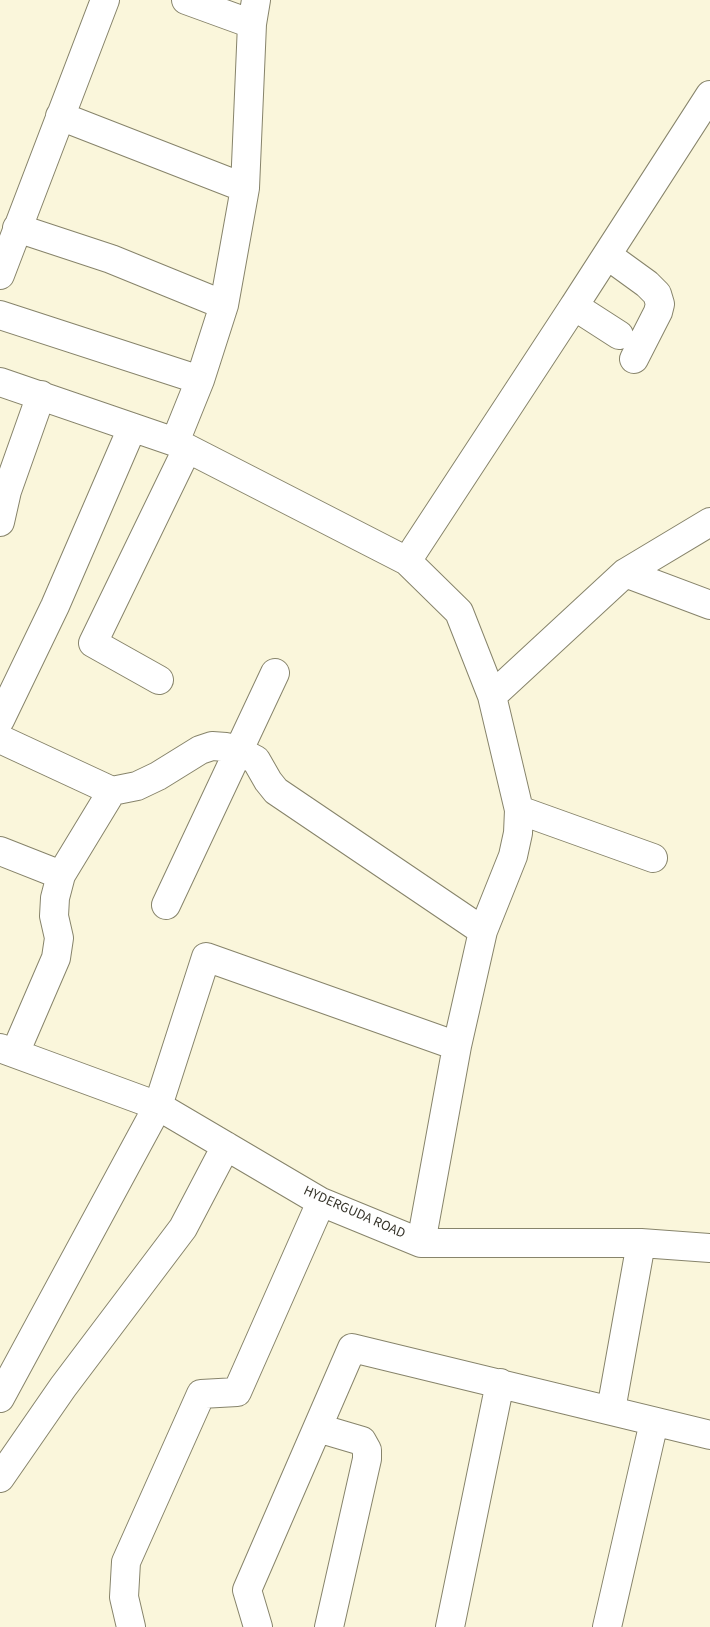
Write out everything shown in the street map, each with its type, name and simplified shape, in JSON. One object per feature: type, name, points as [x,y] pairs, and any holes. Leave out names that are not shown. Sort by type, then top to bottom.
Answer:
[{"type":"street","points":[[0,275],[105,0]]},
{"type":"street","points":[[159,680],[93,643],[181,445],[224,305],[245,188],[254,12],[186,0]]},
{"type":"street","points":[[407,561],[710,95]]},
{"type":"street","points":[[60,116],[245,188]]},
{"type":"street","points":[[17,228],[111,259],[224,305]]},
{"type":"street","points":[[607,255],[647,284],[657,294],[660,304],[658,312],[634,359]]},
{"type":"street","points":[[574,306],[619,335]]},
{"type":"street","points":[[0,315],[200,380]]},
{"type":"street","points":[[0,382],[181,445],[407,561],[459,612],[492,696],[519,810],[518,833],[513,856],[483,931],[457,1046],[421,1243]]},
{"type":"street","points":[[0,522],[7,491],[41,396]]},
{"type":"street","points":[[0,720],[55,606],[132,428]]},
{"type":"street","points":[[492,696],[625,573],[710,521]]},
{"type":"street","points":[[625,573],[710,605]]},
{"type":"street","points":[[166,905],[275,672]]},
{"type":"street","points":[[0,739],[112,792],[137,786],[158,776],[200,750],[212,746],[238,750],[256,760],[276,792],[483,931]]},
{"type":"street","points":[[7,1051],[56,958],[59,938],[54,916],[55,898],[61,875],[112,792]]},
{"type":"street","points":[[519,810],[652,858]]},
{"type":"street","points":[[0,851],[61,875]]},
{"type":"street","points":[[0,1398],[158,1106],[206,956],[457,1046]]},
{"type":"street","name":"HYDERGUDA ROAD","points":[[7,1051],[158,1106],[321,1202],[421,1243],[641,1243],[710,1248]]},
{"type":"street","points":[[0,1478],[63,1388],[183,1228],[226,1146]]},
{"type":"street","points":[[132,1627],[124,1597],[126,1562],[201,1394],[237,1392],[321,1202]]},
{"type":"street","points":[[611,1410],[641,1243]]},
{"type":"street","points":[[258,1627],[247,1590],[352,1348],[710,1435]]},
{"type":"street","points":[[450,1627],[500,1383]]},
{"type":"street","points":[[607,1627],[654,1422]]},
{"type":"street","points":[[318,1428],[362,1441],[367,1450],[367,1459],[329,1627]]}]
